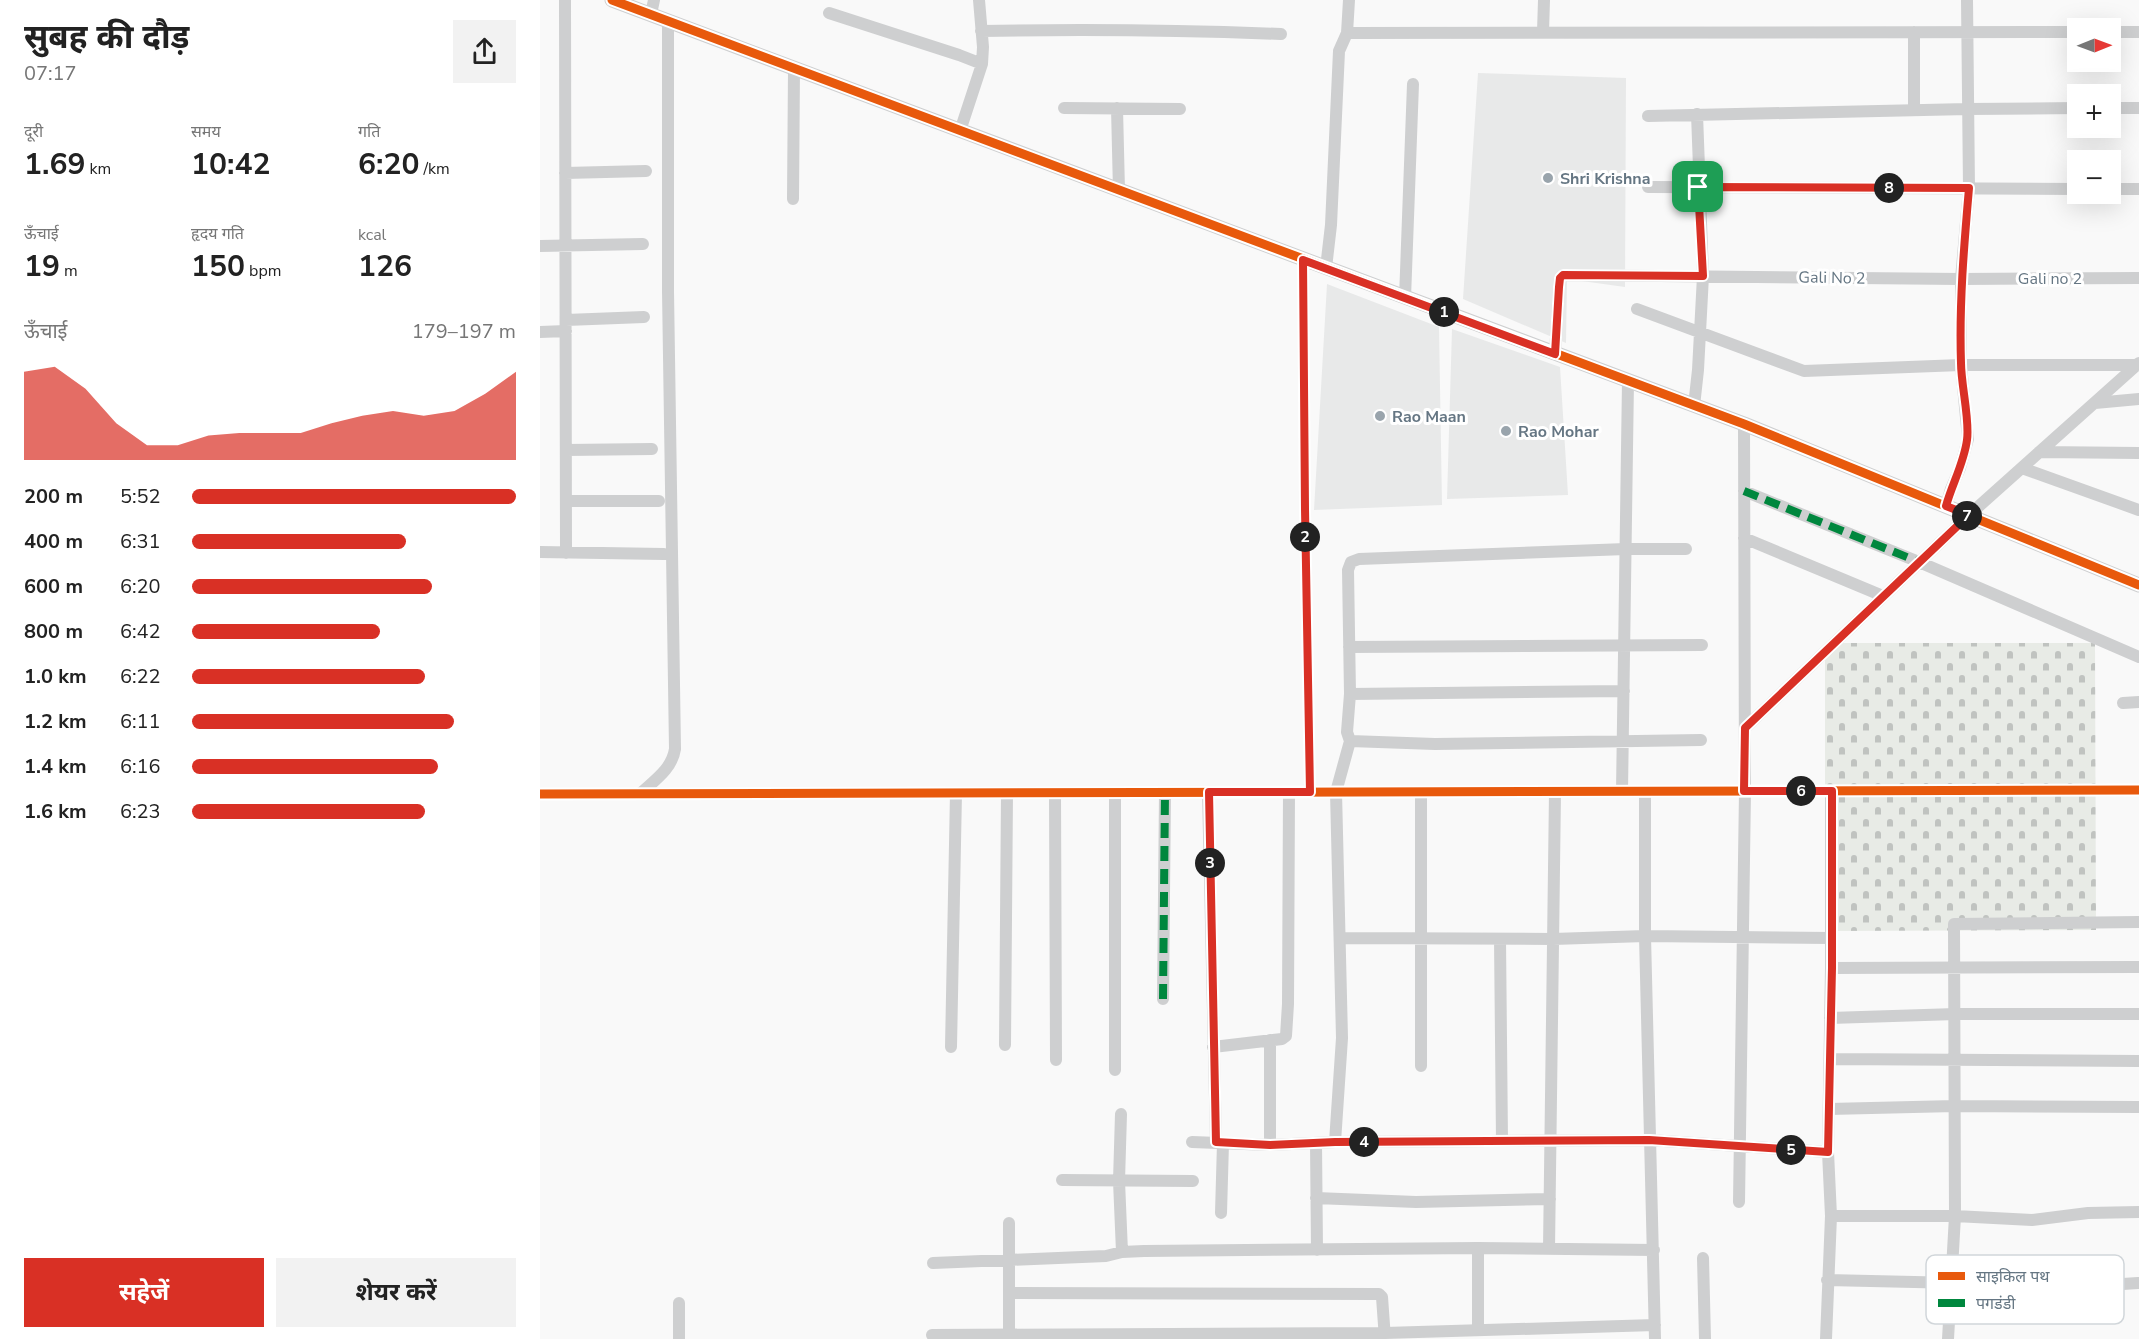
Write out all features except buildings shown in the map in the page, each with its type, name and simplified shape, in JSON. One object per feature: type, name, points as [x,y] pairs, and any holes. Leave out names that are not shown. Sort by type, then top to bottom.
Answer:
[{"type":"street","points":[[565,0],[566,553]]},
{"type":"street","points":[[612,0],[653,7],[669,21],[794,69],[1744,424],[2139,585]]},
{"type":"street","points":[[960,131],[982,64],[979,0]]},
{"type":"street","points":[[1326,268],[1331,225],[1339,51],[1347,33],[1349,0]]},
{"type":"street","points":[[1543,32],[1544,0]]},
{"type":"street","points":[[1946,506],[1968,439],[1960,365],[1961,279],[1969,188],[1967,0]]},
{"type":"street","points":[[829,14],[982,64]]},
{"type":"street","points":[[640,794],[668,769],[674,758],[675,749],[668,291],[669,21]]},
{"type":"street","points":[[981,31],[1101,29],[1281,34]]},
{"type":"street","points":[[1914,32],[1914,110]]},
{"type":"street","points":[[1347,33],[2067,32]]},
{"type":"street","points":[[2121,32],[2139,32]]},
{"type":"street","points":[[793,199],[794,69]]},
{"type":"street","points":[[1405,298],[1413,84]]},
{"type":"street","points":[[1064,108],[1180,109]]},
{"type":"street","points":[[1117,108],[1119,191]]},
{"type":"street","points":[[1648,116],[2067,108]]},
{"type":"street","points":[[2121,108],[2139,108]]},
{"type":"street","points":[[1694,406],[1703,276],[1697,114]]},
{"type":"street","points":[[565,173],[646,171]]},
{"type":"street","points":[[1648,187],[2067,189]]},
{"type":"street","points":[[2121,189],[2139,189]]},
{"type":"street","points":[[540,246],[643,244]]},
{"type":"street","name":"Gali No 2","points":[[1555,354],[1559,287],[1560,278],[1563,275],[1961,279]]},
{"type":"street","name":"Gali no 2","points":[[1961,279],[2139,278]]},
{"type":"street","points":[[1637,309],[1804,371],[1960,365],[2138,364]]},
{"type":"street","points":[[540,332],[566,326],[644,317]]},
{"type":"street","points":[[1745,728],[1969,515],[2138,364]]},
{"type":"street","points":[[1623,791],[1628,381]]},
{"type":"street","points":[[2095,403],[2139,399]]},
{"type":"street","points":[[1739,1202],[1745,728],[1744,424]]},
{"type":"street","points":[[566,450],[652,449]]},
{"type":"street","points":[[2039,452],[2139,453]]},
{"type":"street","points":[[2022,468],[2139,510]]},
{"type":"street","points":[[1744,492],[1919,562],[2139,657]]},
{"type":"street","points":[[566,501],[659,501]]},
{"type":"street","points":[[1744,538],[1883,596]]},
{"type":"street","points":[[1335,1142],[1342,1038],[1336,792],[1350,741],[1347,732],[1350,694],[1348,570],[1351,562],[1359,559],[1626,549],[1686,549]]},
{"type":"street","points":[[540,552],[664,554]]},
{"type":"street","points":[[1349,647],[1702,645]]},
{"type":"street","points":[[1350,694],[1624,691]]},
{"type":"street","points":[[2123,703],[2139,702]]},
{"type":"street","points":[[1350,741],[1435,744],[1701,740]]},
{"type":"street","points":[[540,794],[2139,790]]},
{"type":"street","points":[[1645,791],[1645,936],[1655,1339]]},
{"type":"street","points":[[1826,1339],[1831,1215],[1828,1152],[1832,968],[1832,791]]},
{"type":"street","points":[[1163,999],[1165,792]]},
{"type":"street","points":[[1209,792],[1213,1047],[1220,1143],[1221,1213]]},
{"type":"street","points":[[1213,1047],[1282,1039],[1286,1036],[1289,792]]},
{"type":"street","points":[[1421,792],[1421,1066]]},
{"type":"street","points":[[1549,1250],[1555,792]]},
{"type":"street","points":[[951,1047],[956,793]]},
{"type":"street","points":[[1005,1046],[1007,793]]},
{"type":"street","points":[[1055,793],[1056,1060]]},
{"type":"street","points":[[1115,793],[1116,1070]]},
{"type":"street","points":[[1953,1255],[1955,1216],[1956,1014],[1954,924],[2139,922]]},
{"type":"street","points":[[1341,938],[1552,939],[1645,936],[1743,939],[1831,938]]},
{"type":"street","points":[[1500,939],[1502,1141]]},
{"type":"street","points":[[1832,968],[2139,967]]},
{"type":"street","points":[[1830,1018],[1956,1014],[2139,1014]]},
{"type":"street","points":[[1270,1040],[1270,1145]]},
{"type":"street","points":[[1830,1059],[2139,1061]]},
{"type":"street","points":[[1829,1109],[1955,1106],[2139,1107]]},
{"type":"street","points":[[1121,1114],[1119,1181],[1122,1252]]},
{"type":"street","points":[[1192,1142],[1270,1145],[1552,1139],[1649,1140],[1828,1152]]},
{"type":"street","points":[[1316,1143],[1317,1250]]},
{"type":"street","points":[[1062,1180],[1192,1181]]},
{"type":"street","points":[[1316,1198],[1416,1202],[1550,1200]]},
{"type":"street","points":[[1831,1215],[1955,1216],[2032,1220],[2088,1213],[2139,1212]]},
{"type":"street","points":[[1009,1222],[1009,1337]]},
{"type":"street","points":[[933,1263],[1106,1256],[1122,1252],[1478,1248],[1654,1250]]},
{"type":"street","points":[[1478,1248],[1478,1329]]},
{"type":"street","points":[[1703,1258],[1705,1339]]},
{"type":"street","points":[[1827,1280],[1926,1282]]},
{"type":"street","points":[[1009,1293],[1379,1294],[1382,1297],[1385,1336]]},
{"type":"street","points":[[679,1303],[679,1339]]},
{"type":"street","points":[[1948,1339],[1949,1324]]},
{"type":"street","points":[[932,1335],[1009,1337],[1385,1336],[1478,1329],[1656,1325]]},
{"type":"lane","points":[[1303,260],[1310,792]]},
{"type":"shaded area","name":"Shri Krishna","points":[[1478,73],[1626,78],[1625,287],[1567,279],[1566,343],[1463,299]]},
{"type":"shaded area","name":"Rao Maan","points":[[1327,284],[1439,327],[1442,505],[1314,510]]},
{"type":"shaded area","name":"Rao Mohar","points":[[1452,329],[1560,367],[1568,495],[1447,499]]},
{"type":"green space","points":[[1825,643],[2095,643],[2096,930],[1825,931]]},
{"type":"marked path","points":[[1744,491],[1919,562]]},
{"type":"marked path","points":[[1163,999],[1165,792]]},
{"type":"cycle path","points":[[612,0],[1744,424],[2139,585]]},
{"type":"cycle path","points":[[540,794],[2139,790]]},
{"type":"place","name":"Shri Krishna","points":[[1548,178]]},
{"type":"place","name":"Rao Maan","points":[[1380,416]]},
{"type":"place","name":"Rao Mohar","points":[[1506,431]]},
{"type":"route","points":[[1698,187],[1969,188],[1961,279],[1960,365],[1968,439],[1946,506],[1969,515],[1745,728],[1744,791],[1832,791],[1832,968],[1828,1152],[1649,1140],[1552,1139],[1270,1145],[1216,1142],[1209,792],[1310,792],[1303,260],[1555,354],[1559,287],[1560,278],[1563,275],[1703,276],[1698,187]]}]
